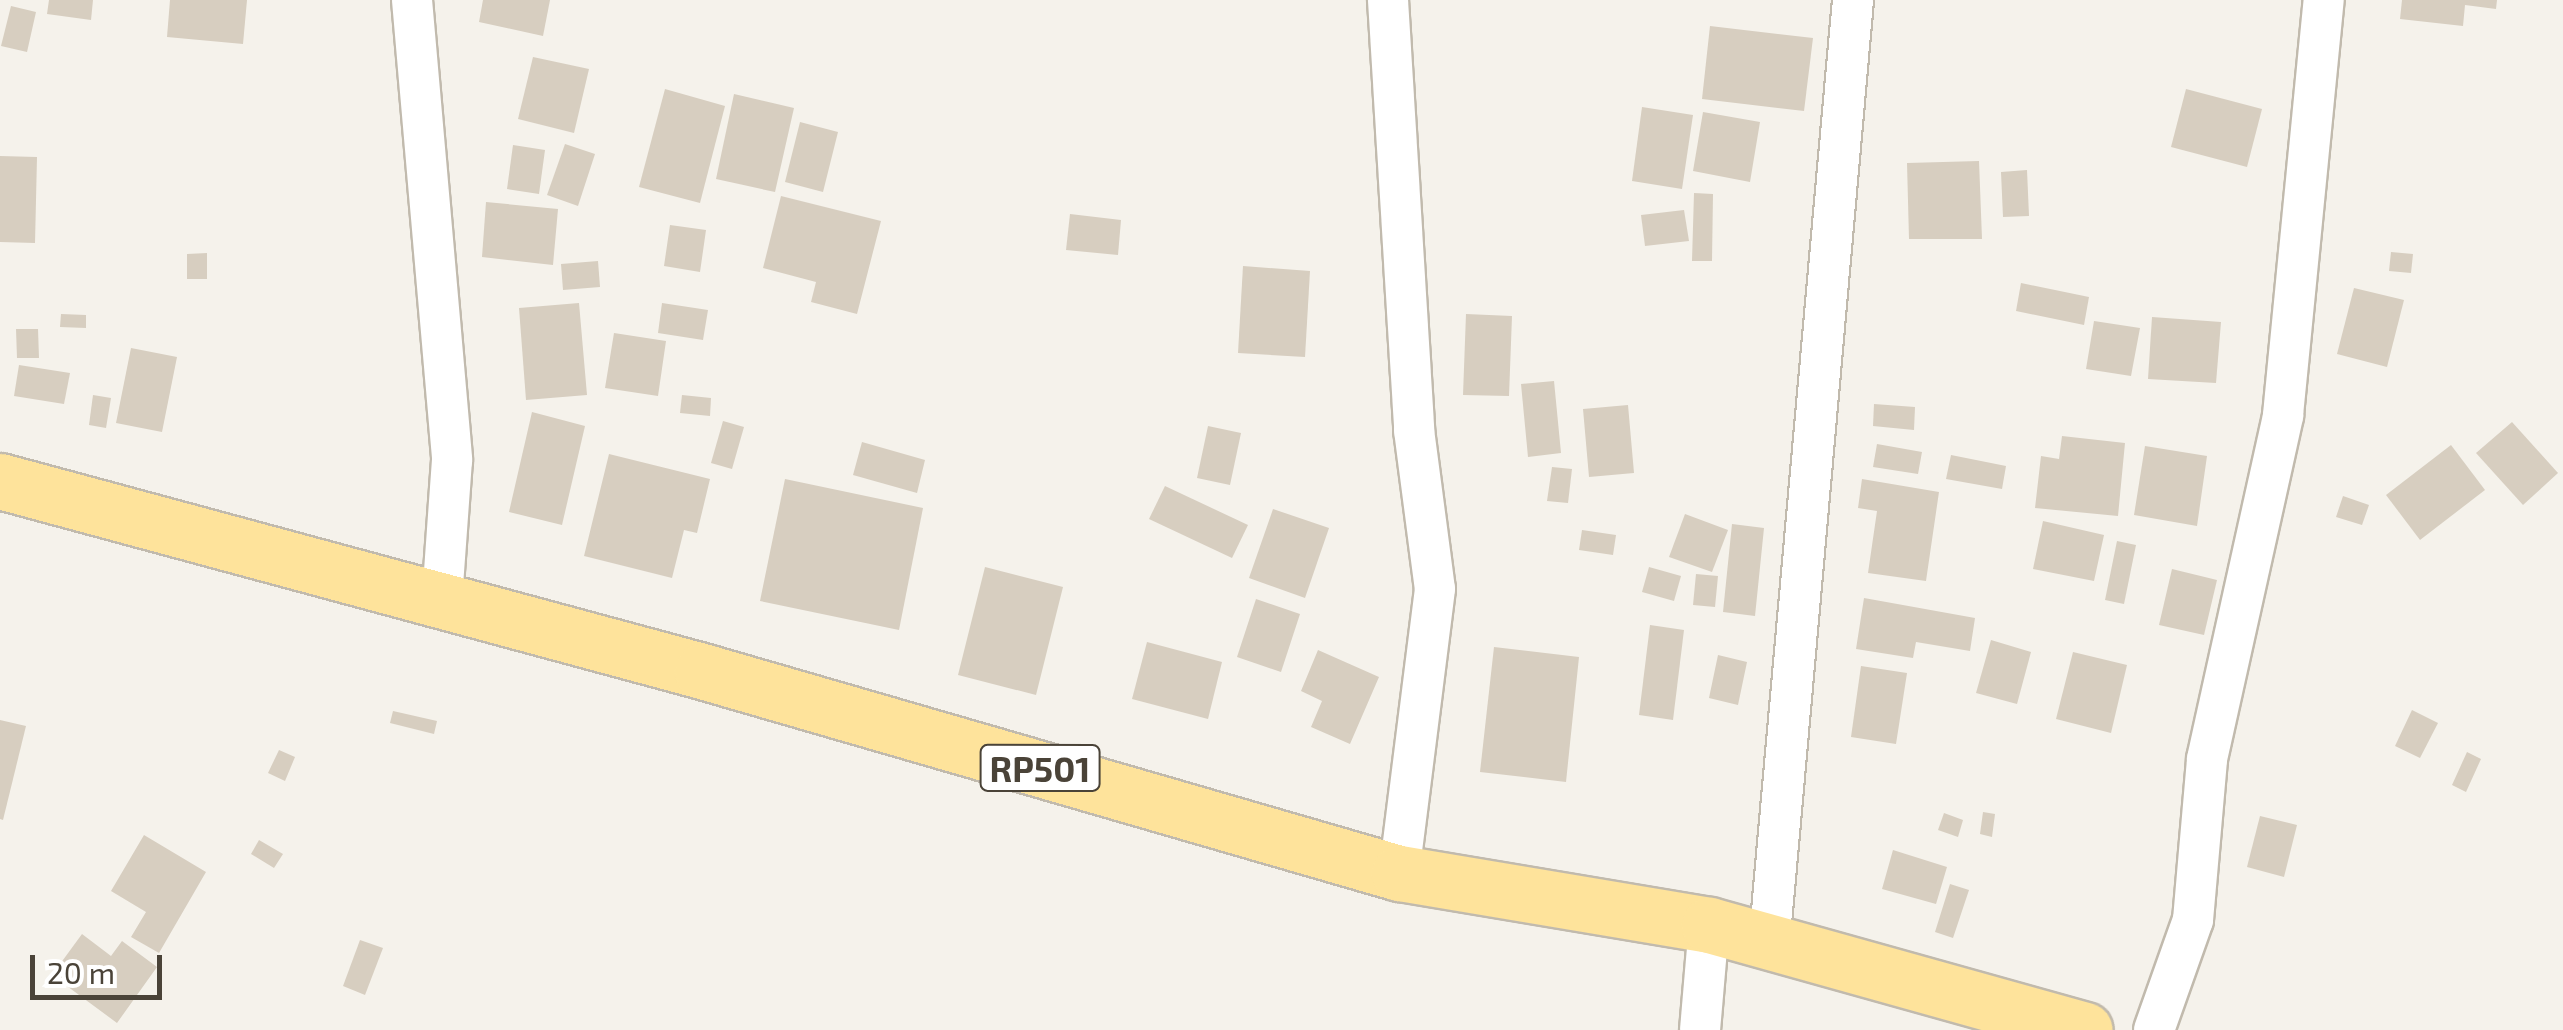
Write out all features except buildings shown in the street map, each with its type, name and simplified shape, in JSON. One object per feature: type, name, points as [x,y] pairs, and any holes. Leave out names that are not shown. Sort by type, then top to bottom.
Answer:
[{"type":"main road","name":"RP501","points":[[0,480],[442,599],[1399,873],[1710,925],[2084,1030]]},
{"type":"street","points":[[412,0],[452,460],[442,599]]},
{"type":"street","points":[[1388,0],[1414,430],[1435,589],[1399,873]]},
{"type":"street","points":[[1769,944],[1853,0]]},
{"type":"street","points":[[2154,1030],[2193,920],[2207,759],[2283,415],[2324,0]]},
{"type":"street","points":[[1700,1030],[1710,925]]}]
